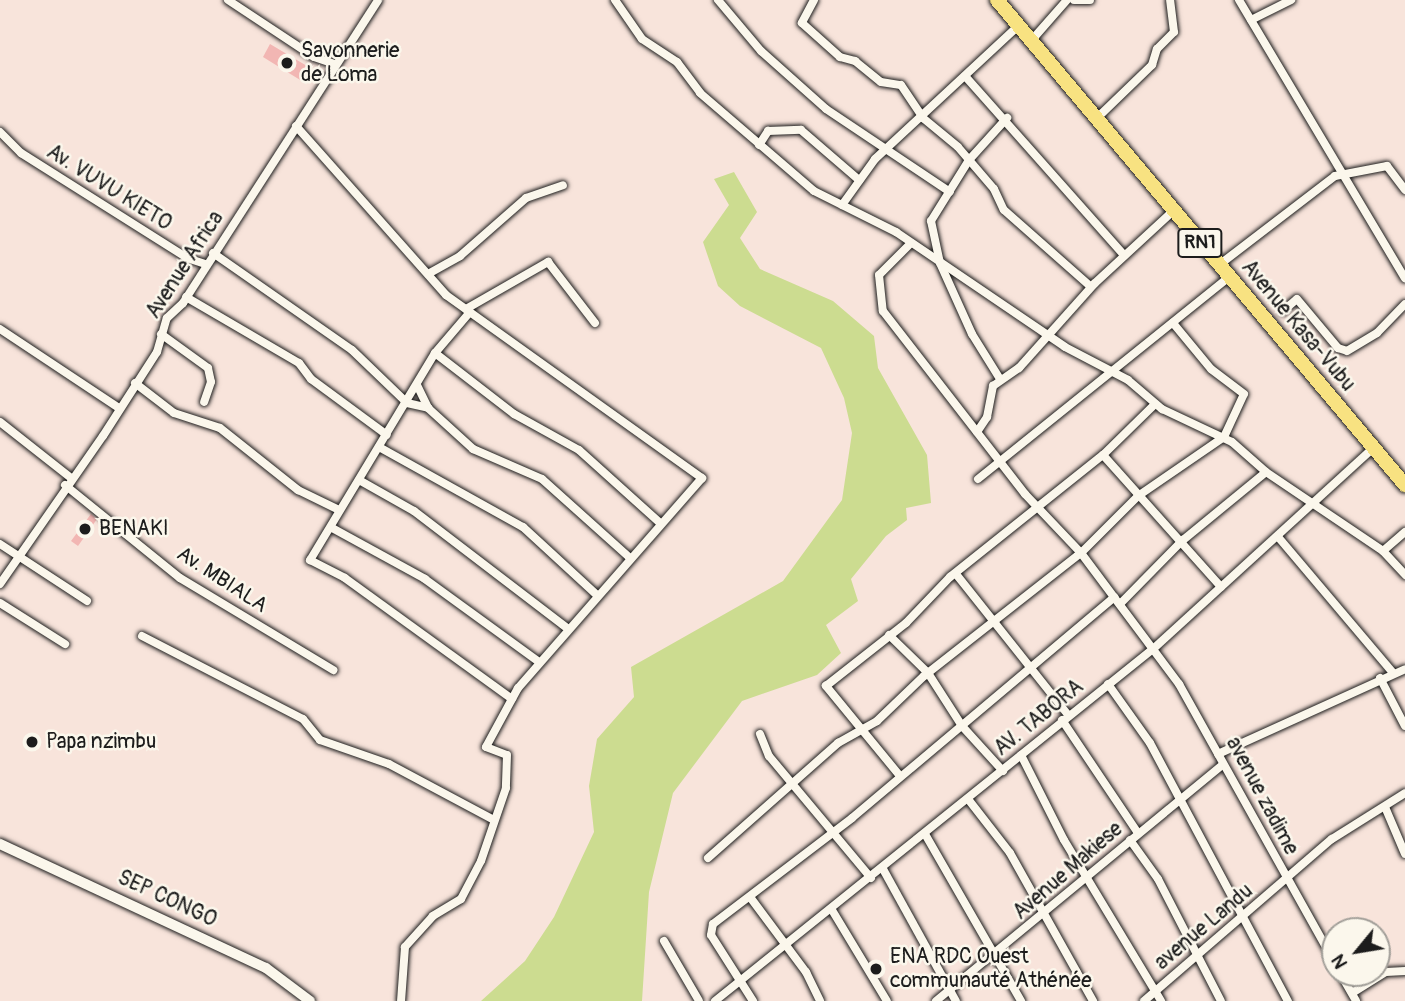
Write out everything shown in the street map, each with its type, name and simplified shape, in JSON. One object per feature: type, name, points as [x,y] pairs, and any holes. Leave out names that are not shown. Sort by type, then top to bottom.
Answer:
[{"type":"highway","name":"Avenue Kasa-Vubu","points":[[997,0],[1405,485]]},
{"type":"street","points":[[229,0],[314,57],[334,64]]},
{"type":"street","name":"Avenue Africa","points":[[0,584],[157,352],[161,334],[378,0]]},
{"type":"street","points":[[615,0],[642,39],[677,62],[693,86],[814,191],[911,243],[1049,335],[1115,373],[1155,404],[1224,437],[1266,472],[1382,551],[1405,575]]},
{"type":"street","points":[[718,0],[784,73],[886,149],[950,192]]},
{"type":"street","points":[[814,0],[802,23],[840,57],[855,61],[881,82],[901,85],[923,117],[969,160],[996,191],[1004,210],[1091,287]]},
{"type":"street","points":[[1031,41],[1067,0]]},
{"type":"street","points":[[1074,0],[1090,0]]},
{"type":"street","points":[[1096,119],[1149,68],[1174,32],[1170,0]]},
{"type":"street","points":[[1239,0],[1405,278]]},
{"type":"street","points":[[1251,20],[1291,0]]},
{"type":"street","points":[[842,205],[886,149],[1018,26]]},
{"type":"street","points":[[965,76],[1007,118],[1124,255]]},
{"type":"street","points":[[1000,379],[972,334],[940,263],[931,221],[969,160],[1007,118]]},
{"type":"street","points":[[296,126],[428,274],[468,311],[702,478],[659,522],[567,628],[538,662],[512,699],[485,747],[507,755],[506,788],[461,899],[433,916],[405,947],[401,1001]]},
{"type":"street","points":[[759,145],[768,131],[801,130],[859,180]]},
{"type":"street","name":"Av. VUVU KIETO","points":[[0,132],[21,153],[187,258],[206,264]]},
{"type":"street","points":[[1219,265],[1325,180],[1387,166],[1405,190]]},
{"type":"street","points":[[428,274],[460,256],[526,198],[563,185]]},
{"type":"street","points":[[977,432],[987,417],[993,386],[1000,379],[1012,375],[1091,287],[1174,211]]},
{"type":"street","name":"avenue zadime","points":[[911,243],[878,275],[880,305],[1038,508],[1081,552],[1153,649],[1218,754],[1321,938]]},
{"type":"street","points":[[213,253],[352,350],[407,403],[428,408]]},
{"type":"street","points":[[512,699],[345,578],[310,560],[332,528],[339,510],[407,403],[435,353],[468,311],[548,262],[595,323]]},
{"type":"street","points":[[978,479],[1115,373],[1229,276]]},
{"type":"street","points":[[186,296],[299,363],[311,379],[387,435]]},
{"type":"street","points":[[1283,311],[1297,299],[1338,348],[1347,351],[1377,332],[1405,304]]},
{"type":"street","points":[[708,858],[838,743],[862,732],[928,673],[992,626],[1081,552],[1138,496],[1224,437],[1244,394],[1212,369],[1173,323]]},
{"type":"street","points":[[0,329],[119,408]]},
{"type":"street","points":[[161,334],[208,368],[211,382],[204,401]]},
{"type":"street","points":[[435,353],[514,414],[579,450],[659,522]]},
{"type":"street","points":[[135,383],[174,413],[220,428],[298,490],[339,510]]},
{"type":"street","points":[[417,386],[428,408],[473,449],[542,478],[629,557]]},
{"type":"street","points":[[900,776],[826,686],[889,635],[956,574],[1103,455],[1155,404]]},
{"type":"street","name":"Av. MBIALA","points":[[0,422],[180,578],[333,670]]},
{"type":"street","points":[[379,447],[523,527],[597,595]]},
{"type":"street","name":"AV. TABORA","points":[[715,1001],[739,980],[786,947],[1153,649],[1279,538],[1374,447]]},
{"type":"street","points":[[1103,455],[1138,496],[1183,540],[1221,587]]},
{"type":"street","points":[[753,1001],[710,930],[962,726],[1029,668],[1117,600],[1183,540],[1266,472]]},
{"type":"street","points":[[359,480],[414,512],[567,628]]},
{"type":"street","points":[[332,528],[425,579],[538,662]]},
{"type":"street","points":[[1382,551],[1405,532]]},
{"type":"street","points":[[1279,538],[1393,673]]},
{"type":"street","points":[[0,544],[88,601]]},
{"type":"street","points":[[956,574],[992,626],[1029,668],[1065,718],[1138,833]]},
{"type":"street","points":[[0,603],[65,644]]},
{"type":"street","points":[[889,635],[928,673],[962,726],[1003,771]]},
{"type":"street","points":[[142,636],[303,719],[320,740],[389,764],[494,820]]},
{"type":"street","points":[[1218,754],[1380,678],[1405,669]]},
{"type":"street","points":[[1380,678],[1405,726]]},
{"type":"street","points":[[1108,684],[1150,743],[1176,800],[1246,915],[1289,1001]]},
{"type":"street","points":[[760,734],[769,756],[871,878]]},
{"type":"street","points":[[1021,755],[1088,878],[1161,1001]]},
{"type":"street","name":"Avenue Makiese","points":[[936,1001],[1042,918],[1176,800],[1222,765]]},
{"type":"street","name":"avenue Landu","points":[[1144,1001],[1332,839],[1405,793]]},
{"type":"street","points":[[968,799],[1010,853],[1042,918],[1093,1001]]},
{"type":"street","points":[[1385,807],[1405,854]]},
{"type":"street","points":[[925,834],[997,953],[1021,1001]]},
{"type":"street","points":[[1130,840],[1158,879],[1221,1001]]},
{"type":"street","name":"SEP CONGO","points":[[0,844],[266,968],[310,1001]]},
{"type":"street","points":[[883,869],[956,1001]]},
{"type":"street","points":[[750,897],[820,1001]]},
{"type":"street","points":[[832,910],[887,1001]]},
{"type":"street","points":[[664,941],[699,1001]]},
{"type":"street","points":[[1354,997],[1386,972],[1405,971]]},
{"type":"green space","points":[[734,172],[757,212],[740,238],[760,269],[833,301],[874,336],[878,368],[927,455],[931,503],[906,508],[907,520],[886,536],[851,579],[858,601],[826,625],[841,653],[817,675],[742,701],[673,793],[649,892],[642,1001],[481,1001],[525,961],[554,917],[594,832],[589,786],[597,739],[634,697],[631,667],[783,581],[842,500],[852,433],[844,398],[821,348],[740,306],[718,286],[703,242],[729,205],[714,179]]},
{"type":"building","name":"Savonnerie de Loma","points":[[270,44],[312,69],[305,83],[263,57]]},
{"type":"building","name":"BENAKI","points":[[91,514],[97,519],[78,546],[71,541]]},
{"type":"place","name":"Savonnerie de Loma","points":[[287,63]]},
{"type":"place","name":"BENAKI","points":[[85,529]]},
{"type":"place","name":"Papa nzimbu","points":[[32,742]]},
{"type":"place","name":"ENA RDC Ouest communauté Athénée","points":[[876,969]]}]
